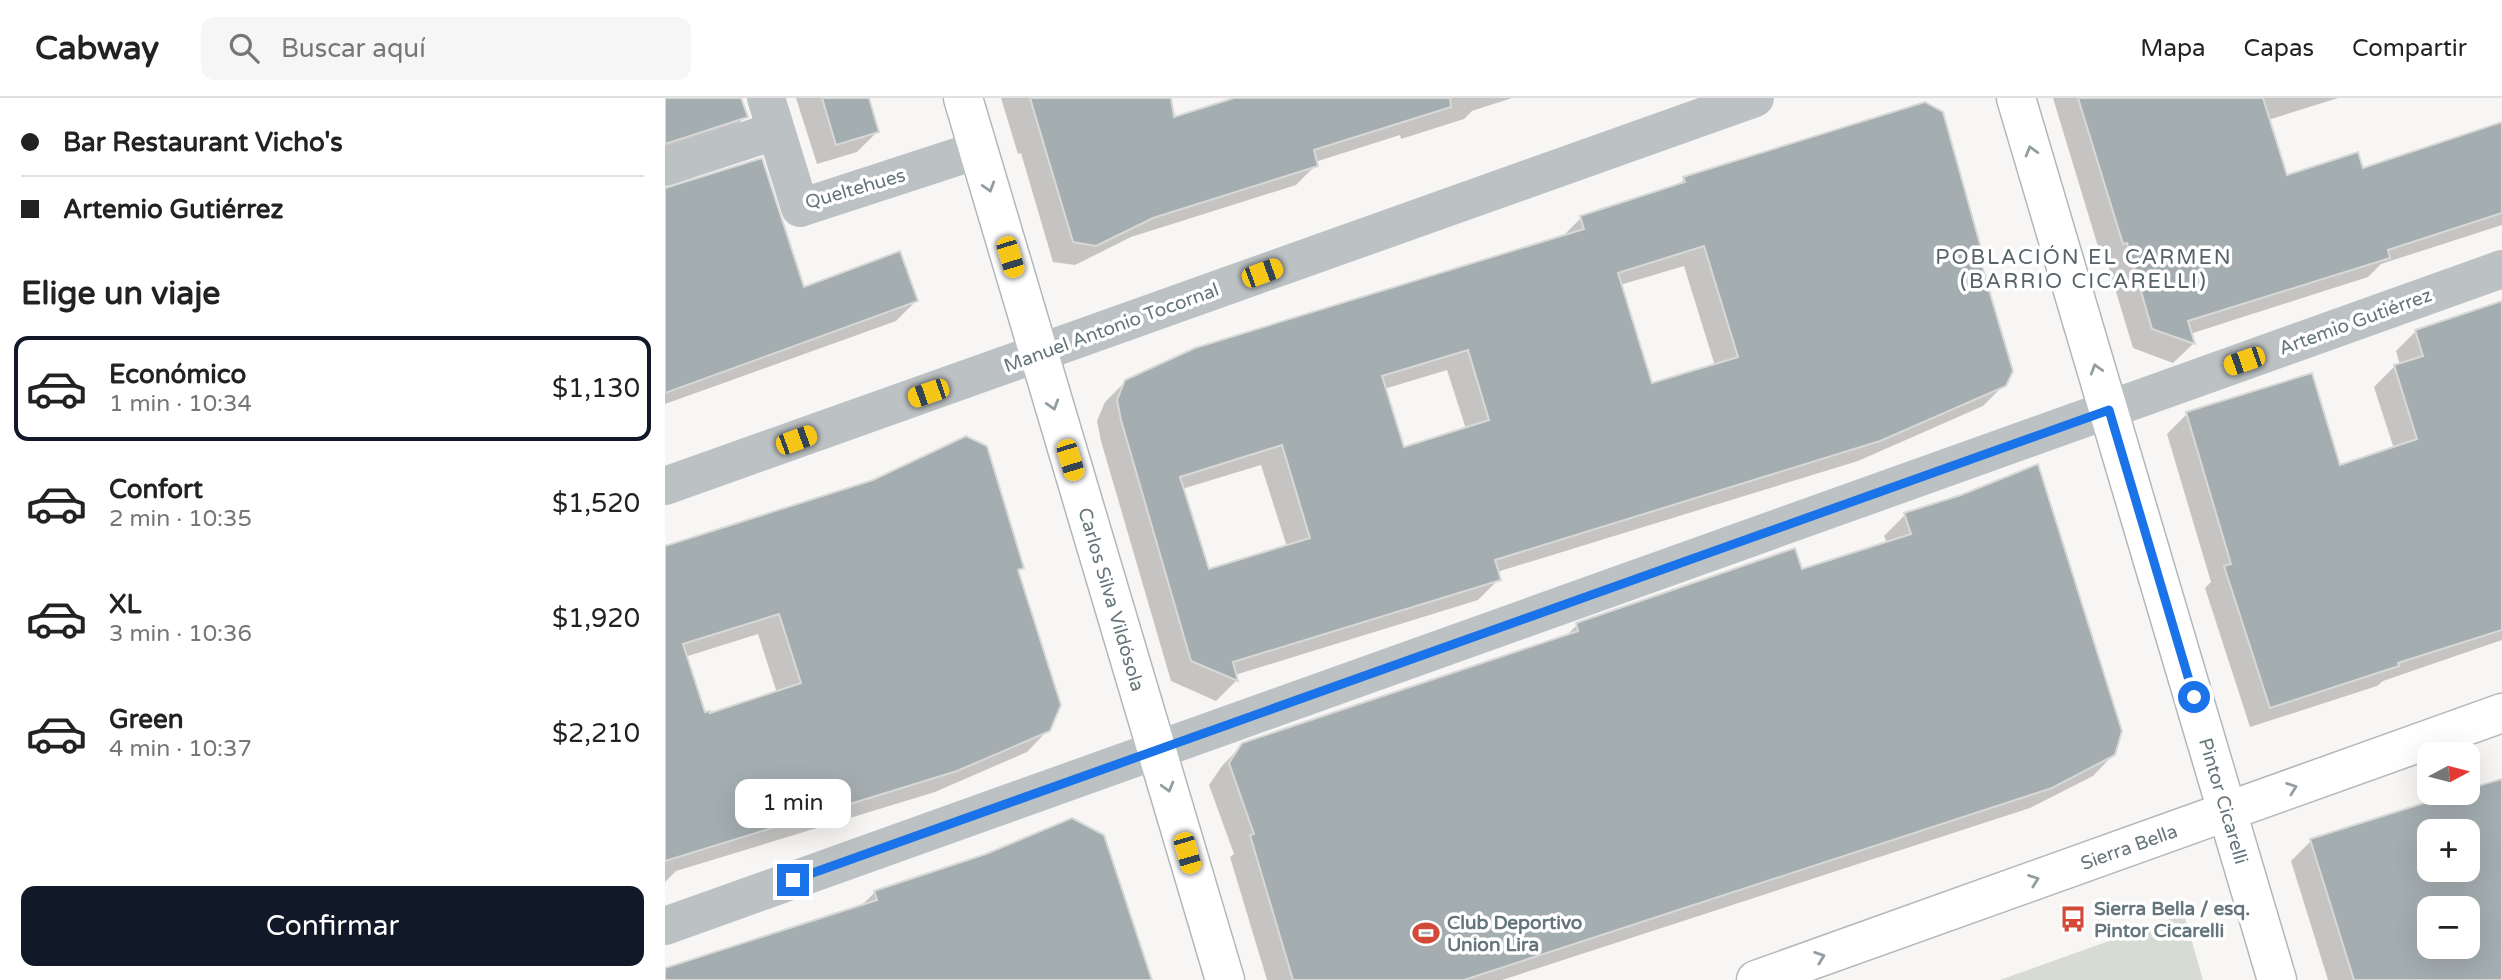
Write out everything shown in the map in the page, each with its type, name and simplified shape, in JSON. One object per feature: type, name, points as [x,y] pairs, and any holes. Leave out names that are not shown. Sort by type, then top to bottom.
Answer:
[{"type":"street","name":"Carlos Silva Vildósola","points":[[963,98],[1225,980]]},
{"type":"street","name":"Manuel Antonio Tocornal","points":[[665,486],[1755,98]]},
{"type":"street","name":"Pintor Cicarelli","points":[[2015,98],[2277,980]]},
{"type":"street","name":"Queltehues","points":[[770,114],[800,208],[978,150]]},
{"type":"street","points":[[665,167],[770,114]]},
{"type":"street","name":"Artemio Gutiérrez","points":[[665,926],[2502,269]]},
{"type":"street","name":"Sierra Bella","points":[[1756,980],[2502,713]]},
{"type":"shaded area","points":[[2184,914],[2203,980],[2000,980]]},
{"type":"building","points":[[665,98],[741,98],[748,117],[665,144]]},
{"type":"building","points":[[822,98],[869,98],[879,132],[836,145]]},
{"type":"building","points":[[1030,98],[1171,98],[1174,117],[1234,98],[1450,98],[1451,107],[1314,150],[1318,166],[1153,218],[1096,246],[1073,242]]},
{"type":"building","points":[[2078,98],[2263,98],[2287,175],[2358,152],[2363,168],[2502,122],[2502,213],[2388,250],[2390,258],[2188,321],[2195,344],[2152,329],[2127,243],[2123,244]]},
{"type":"building","points":[[1925,102],[1943,112],[1981,248],[1977,249],[2013,371],[2006,386],[1880,441],[1495,560],[1501,580],[1233,662],[1238,681],[1191,661],[1121,420],[1117,400],[1125,380],[1195,348],[1584,229],[1580,216],[1685,182],[1683,177]],"holes":[[[1704,246],[1738,357],[1652,383],[1618,273]],[[1468,350],[1489,420],[1404,447],[1382,376]],[[1282,445],[1310,538],[1209,569],[1180,477]]]},
{"type":"building","points":[[762,158],[804,287],[900,251],[918,301],[665,393],[665,188]]},
{"type":"building","points":[[2502,301],[2502,630],[2270,708],[2224,566],[2231,564],[2186,412],[2312,373],[2340,465],[2417,439],[2394,365],[2423,356],[2415,330]]},
{"type":"building","points":[[966,436],[987,446],[1024,568],[1018,570],[1061,705],[1050,731],[957,771],[665,861],[665,546],[873,480]],"holes":[[[779,614],[801,683],[710,713],[705,712],[683,644]]]},
{"type":"building","points":[[2038,464],[2122,731],[2115,755],[2052,788],[1464,980],[1293,980],[1250,835],[1254,834],[1229,763],[1242,743],[1578,631],[1576,623],[1795,548],[1802,569],[1911,534],[1904,513],[1961,495]]},
{"type":"building","points":[[2502,779],[2502,980],[2354,980],[2310,839],[2418,805],[2480,805],[2480,785]]},
{"type":"building","points":[[1072,818],[1104,835],[1152,980],[665,980],[665,968],[877,900],[874,891],[986,854]]},
{"type":"place","name":"Sierra Bella / esq. Pintor Cicarelli","points":[[2073,919]]},
{"type":"place","name":"Club Deportivo Union Lira","points":[[1426,933]]},
{"type":"district","name":"POBLACIÓN EL CARMEN (BARRIO CICARELLI)","points":[[2084,269]]},
{"type":"route","points":[[793,880],[2109,410],[2194,697]]}]
